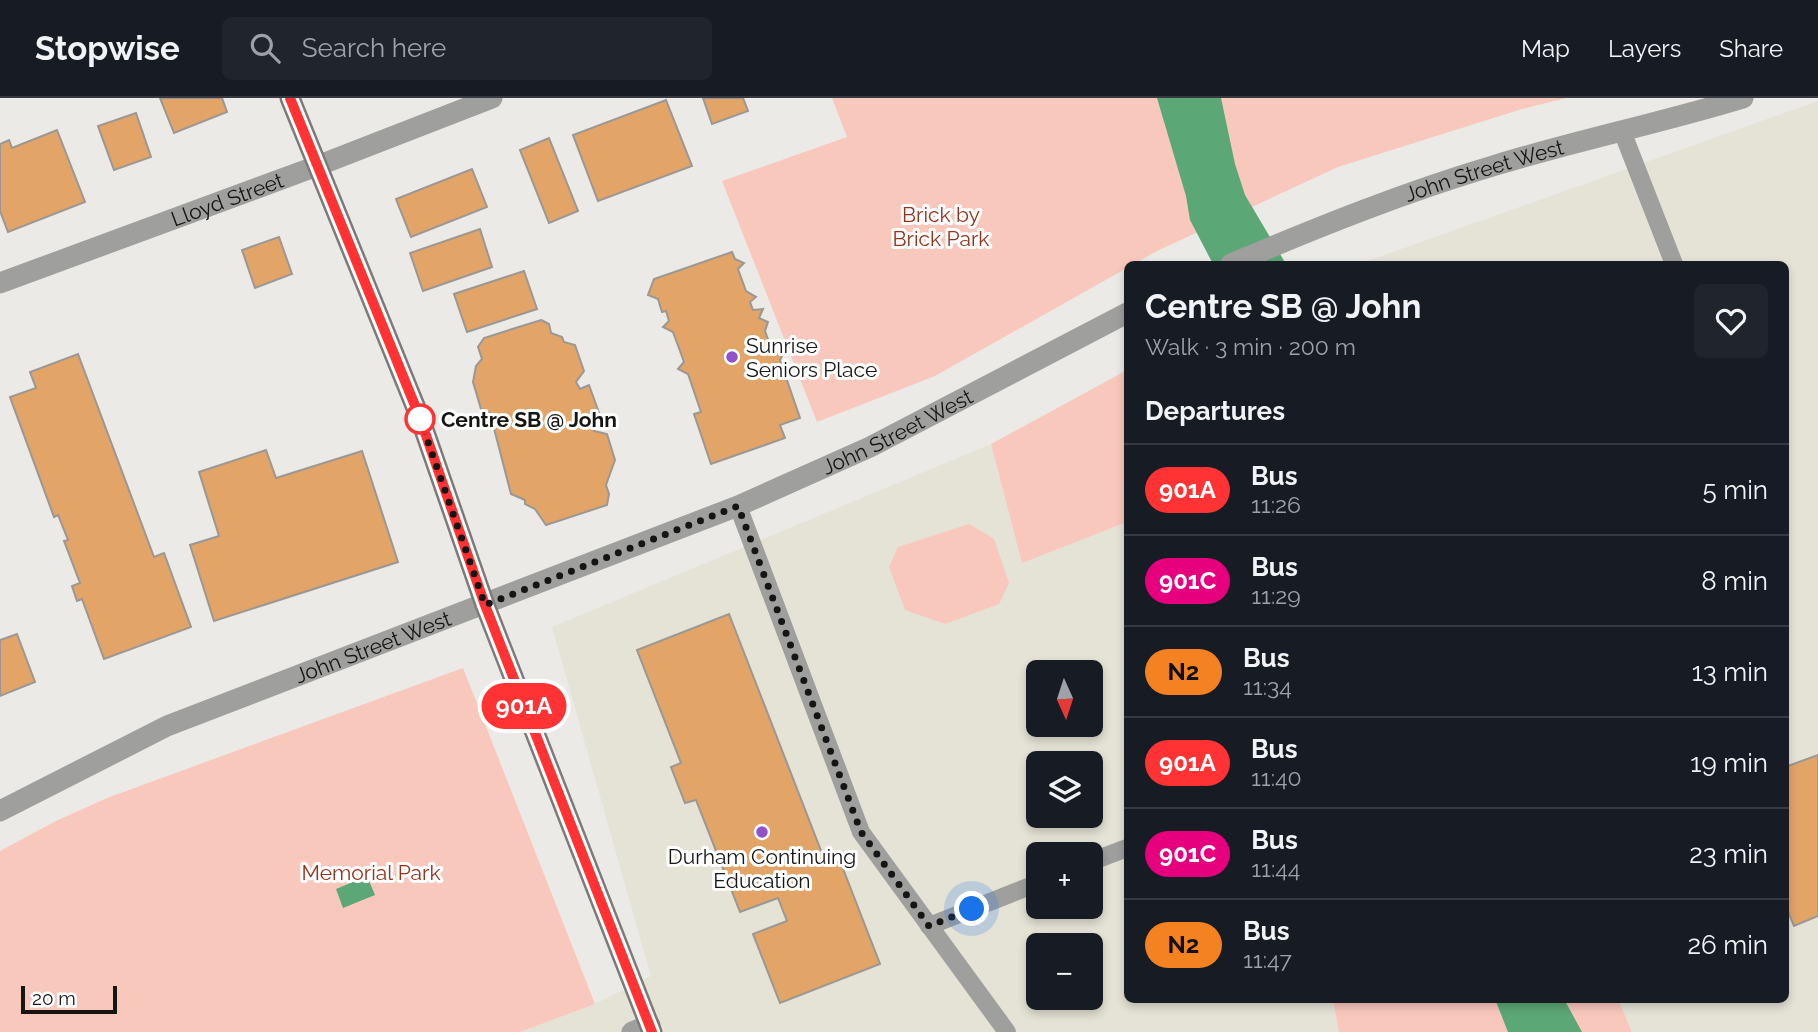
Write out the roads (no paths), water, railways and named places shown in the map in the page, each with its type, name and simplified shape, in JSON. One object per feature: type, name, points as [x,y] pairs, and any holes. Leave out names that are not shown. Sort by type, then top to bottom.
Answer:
[{"type":"main road","points":[[290,98],[420,418],[485,605],[645,1030]]},
{"type":"street","name":"Lloyd Street","points":[[0,283],[492,98]]},
{"type":"street","name":"John Street West","points":[[1238,261],[1339,219],[1426,187],[1498,164],[1743,98]]},
{"type":"street","name":"John Street West","points":[[0,811],[167,726],[738,506],[870,447],[1124,315]]},
{"type":"lane","points":[[1622,131],[1673,261]]},
{"type":"lane","points":[[738,506],[861,832],[1007,1032]]},
{"type":"lane","points":[[1103,857],[1124,849]]},
{"type":"lane","points":[[929,926],[1026,888]]},
{"type":"place","name":"Sunrise Seniors Place","points":[[732,357]]},
{"type":"place","name":"Centre SB @ John","points":[[420,419]]},
{"type":"place","name":"Durham Continuing Education","points":[[762,832]]},
{"type":"park label","name":"Brick by Brick Park","points":[[941,226]]},
{"type":"park label","name":"Memorial Park","points":[[371,872]]}]
